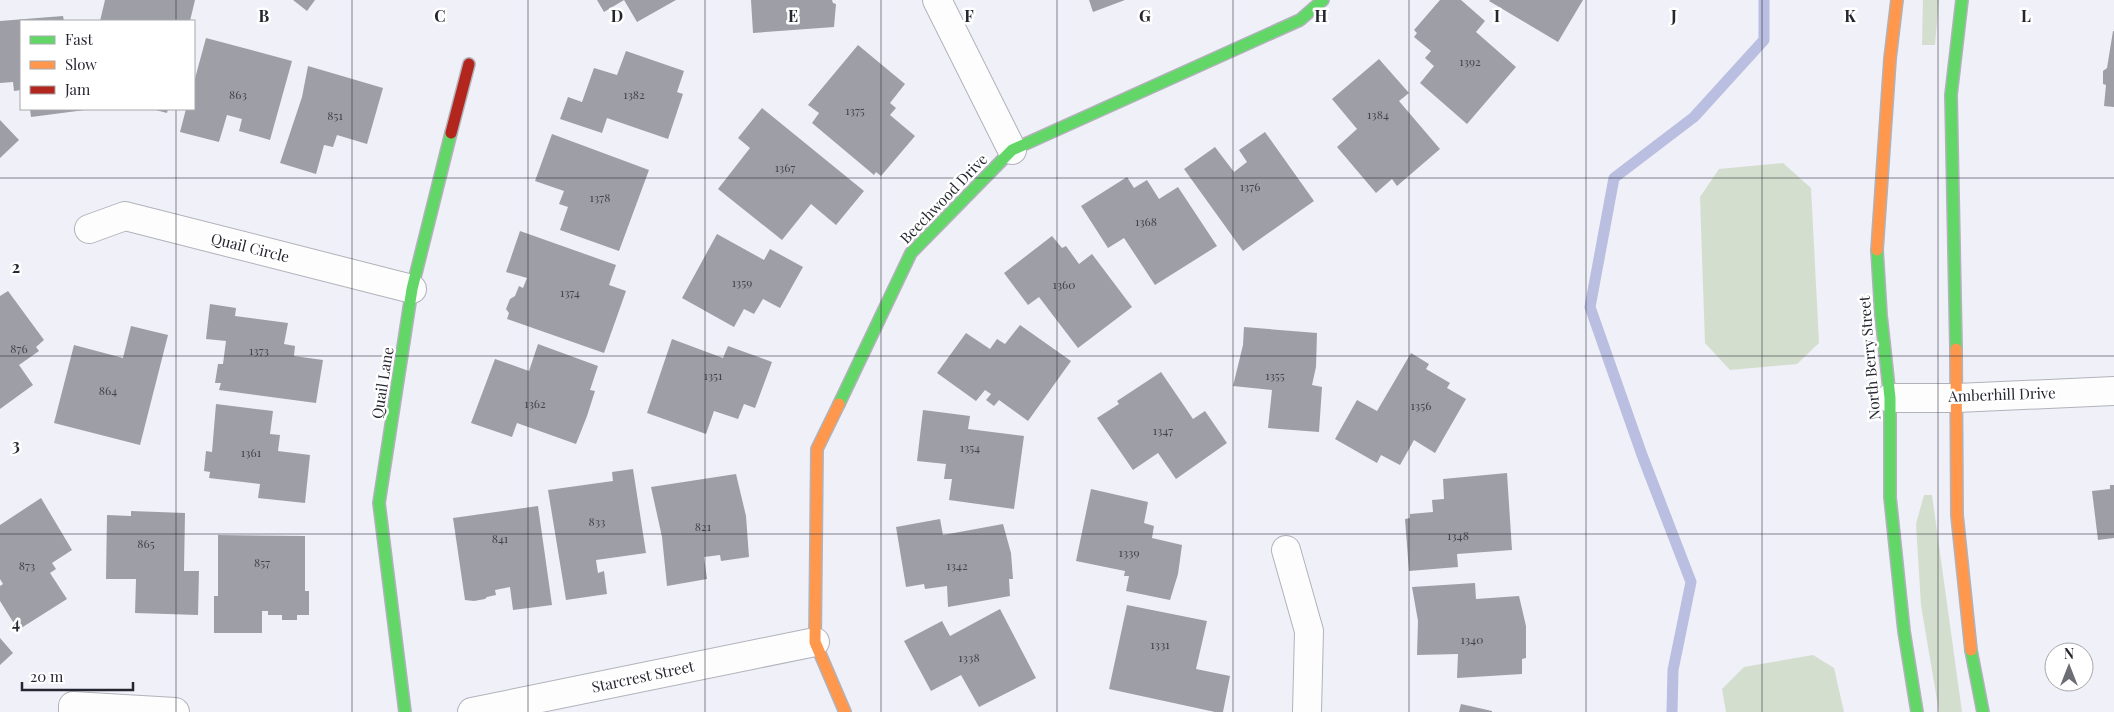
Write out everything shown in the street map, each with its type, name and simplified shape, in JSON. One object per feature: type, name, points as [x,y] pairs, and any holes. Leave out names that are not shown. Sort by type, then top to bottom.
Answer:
[{"type":"street","points":[[937,0],[1012,150]]},
{"type":"street","name":"Beechwood Drive","points":[[845,712],[815,642],[817,449],[911,253],[1012,150],[1300,20],[1323,0]]},
{"type":"street","name":"North Berry Street","points":[[1897,0],[1890,59],[1876,246],[1890,398],[1890,497],[1904,631],[1917,712]]},
{"type":"street","points":[[1962,0],[1951,95],[1957,398],[1957,514],[1969,639],[1983,712]]},
{"type":"street","name":"Quail Lane","points":[[405,712],[379,503],[412,289],[469,64]]},
{"type":"street","name":"Quail Circle","points":[[89,229],[125,216],[412,289]]},
{"type":"street","name":"Amberhill Drive","points":[[1890,398],[1957,398],[2114,391]]},
{"type":"street","points":[[1286,550],[1309,631],[1307,712]]},
{"type":"street","name":"Starcrest Street","points":[[472,712],[815,642]]},
{"type":"street","points":[[73,709],[175,712]]},
{"type":"green space","points":[[1923,0],[1939,0],[1935,45],[1922,45]]},
{"type":"green space","points":[[1783,163],[1811,188],[1819,343],[1797,364],[1730,370],[1705,343],[1700,197],[1719,169]]},
{"type":"green space","points":[[1924,495],[1932,495],[1962,712],[1939,712],[1921,605],[1916,524]]},
{"type":"green space","points":[[1813,655],[1834,668],[1844,712],[1726,712],[1722,689],[1744,667]]},
{"type":"building","points":[[105,0],[195,0],[190,20],[100,20]]},
{"type":"building","points":[[293,0],[315,0],[307,11]]},
{"type":"building","points":[[597,0],[624,0],[604,12]]},
{"type":"building","points":[[624,0],[676,0],[637,22]]},
{"type":"building","points":[[751,0],[832,0],[836,4],[834,27],[753,33]]},
{"type":"building","points":[[1089,0],[1125,0],[1093,12]]},
{"type":"building","points":[[1440,0],[1461,0],[1485,21],[1476,32],[1516,67],[1467,124],[1420,83],[1434,66],[1425,58],[1431,51],[1414,37],[1417,33],[1414,30]]},
{"type":"building","points":[[1490,0],[1583,0],[1558,42]]},
{"type":"building","points":[[63,16],[64,20],[20,20],[20,90],[14,91],[13,82],[0,83],[0,21]]},
{"type":"building","points":[[2113,31],[2114,107],[2104,106],[2106,85],[2103,84],[2103,71],[2107,68]]},
{"type":"building","points":[[206,38],[292,61],[270,140],[239,131],[242,119],[227,115],[219,142],[180,132],[186,110],[195,110],[195,78]]},
{"type":"building","points":[[858,45],[905,84],[890,103],[896,108],[890,115],[915,136],[881,176],[876,172],[874,175],[812,123],[819,113],[808,105]]},
{"type":"building","points":[[626,51],[684,71],[677,92],[683,94],[668,139],[607,118],[602,133],[560,119],[568,97],[582,102],[594,68],[617,75]]},
{"type":"building","points":[[1379,59],[1409,93],[1399,101],[1440,149],[1397,186],[1392,179],[1376,193],[1337,147],[1357,129],[1332,99]]},
{"type":"building","points":[[308,66],[383,88],[367,144],[337,135],[333,147],[324,145],[316,174],[280,163],[302,97]]},
{"type":"building","points":[[762,108],[864,191],[836,225],[811,204],[782,240],[718,189],[750,148],[738,138]]},
{"type":"building","points":[[30,110],[85,110],[31,117]]},
{"type":"building","points":[[156,110],[168,110],[167,113]]},
{"type":"building","points":[[0,120],[19,140],[0,158]]},
{"type":"building","points":[[1265,132],[1314,201],[1243,251],[1184,169],[1215,147],[1234,172],[1247,162],[1239,150]]},
{"type":"building","points":[[552,134],[649,170],[619,251],[560,230],[568,207],[559,204],[564,191],[535,181]]},
{"type":"building","points":[[1127,177],[1134,188],[1147,180],[1159,199],[1178,187],[1217,246],[1155,285],[1124,238],[1108,248],[1081,206]]},
{"type":"building","points":[[520,231],[616,265],[609,285],[626,291],[604,353],[507,319],[509,313],[506,309],[510,299],[515,296],[519,286],[523,288],[527,278],[506,272]]},
{"type":"building","points":[[717,234],[764,260],[770,249],[803,267],[780,308],[763,299],[754,314],[744,309],[734,327],[682,298]]},
{"type":"building","points":[[1052,236],[1062,248],[1066,246],[1079,264],[1092,254],[1132,307],[1078,348],[1039,297],[1028,305],[1004,273]]},
{"type":"building","points":[[8,291],[44,340],[36,347],[39,351],[19,365],[33,385],[0,409],[0,296]]},
{"type":"building","points":[[210,304],[236,308],[235,316],[288,323],[284,344],[295,346],[294,356],[323,360],[316,403],[219,390],[221,383],[215,383],[218,364],[223,364],[226,341],[206,339]]},
{"type":"building","points":[[1020,325],[1071,361],[1028,421],[999,400],[994,406],[986,400],[991,394],[985,390],[976,401],[937,373],[966,333],[990,349],[997,339],[1005,344]]},
{"type":"building","points":[[131,326],[168,335],[140,445],[54,423],[74,345],[123,358]]},
{"type":"building","points":[[1244,327],[1317,333],[1316,367],[1312,385],[1322,387],[1319,432],[1268,428],[1272,390],[1233,386],[1243,345]]},
{"type":"building","points":[[672,339],[723,358],[728,346],[772,362],[755,408],[744,404],[738,419],[714,411],[706,434],[647,413]]},
{"type":"building","points":[[538,344],[598,366],[590,390],[595,391],[576,444],[517,423],[512,437],[471,423],[495,359],[529,371]]},
{"type":"building","points":[[1411,353],[1429,364],[1426,369],[1450,383],[1447,388],[1466,399],[1435,453],[1414,440],[1400,465],[1381,455],[1377,463],[1335,439],[1357,400],[1377,411]]},
{"type":"building","points":[[1161,372],[1193,419],[1205,411],[1227,443],[1176,479],[1158,453],[1133,470],[1097,418],[1119,404],[1117,401]]},
{"type":"building","points":[[216,404],[273,411],[270,434],[280,435],[278,451],[310,455],[305,503],[258,498],[260,484],[209,478],[210,472],[204,471],[206,451],[212,452]]},
{"type":"building","points":[[923,410],[970,416],[968,429],[1024,436],[1014,509],[949,500],[952,479],[944,479],[946,464],[917,461]]},
{"type":"building","points":[[633,469],[646,553],[596,560],[598,573],[604,571],[607,594],[566,600],[548,490],[613,481],[612,472]]},
{"type":"building","points":[[1507,473],[1512,550],[1457,554],[1458,567],[1409,571],[1405,519],[1410,518],[1410,514],[1433,512],[1432,500],[1444,499],[1443,479]]},
{"type":"building","points":[[736,474],[746,516],[749,557],[721,561],[720,555],[704,557],[707,579],[667,586],[662,537],[651,487]]},
{"type":"building","points":[[2110,485],[2114,485],[2114,538],[2098,540],[2092,491],[2110,489]]},
{"type":"building","points":[[1091,489],[1148,502],[1144,523],[1154,526],[1152,538],[1182,545],[1178,574],[1170,600],[1126,591],[1129,576],[1124,576],[1125,571],[1076,561]]},
{"type":"building","points":[[41,498],[72,550],[52,563],[56,569],[50,573],[67,599],[18,630],[0,601],[0,586],[3,584],[0,579],[0,525]]},
{"type":"building","points":[[538,506],[552,605],[513,610],[510,587],[495,590],[496,595],[485,599],[465,600],[453,518]]},
{"type":"building","points":[[131,511],[185,513],[184,571],[199,571],[198,615],[135,613],[136,579],[106,579],[107,515],[131,516]]},
{"type":"building","points":[[940,519],[943,535],[1003,524],[1011,553],[1013,579],[1009,579],[1010,596],[948,607],[947,586],[925,589],[924,584],[906,587],[896,527]]},
{"type":"building","points":[[218,535],[305,536],[305,591],[309,591],[309,615],[297,615],[297,620],[282,620],[282,615],[268,615],[268,611],[262,611],[262,633],[214,633],[214,596],[218,596]]},
{"type":"building","points":[[1475,583],[1476,599],[1519,596],[1526,626],[1526,658],[1522,659],[1522,674],[1457,678],[1458,654],[1417,655],[1418,621],[1412,587]]},
{"type":"building","points":[[1127,605],[1207,621],[1196,669],[1230,676],[1223,712],[1215,712],[1109,689]]},
{"type":"building","points":[[1000,609],[1036,678],[979,707],[961,675],[931,691],[904,641],[942,621],[950,636]]},
{"type":"building","points":[[0,638],[13,653],[0,665]]},
{"type":"building","points":[[1461,704],[1492,711],[1492,712],[1459,712]]},
{"type":"waterway","points":[[1672,712],[1673,670],[1691,582],[1642,455],[1590,307],[1614,178],[1694,117],[1764,40],[1764,0]]},
{"type":"traffic: fast","points":[[839,404],[911,253],[1012,150],[1300,20],[1323,0]]},
{"type":"traffic: fast","points":[[1956,349],[1951,95],[1962,0]]},
{"type":"traffic: fast","points":[[405,712],[379,503],[412,289],[451,133]]},
{"type":"traffic: fast","points":[[1877,250],[1881,315],[1890,398],[1890,497],[1904,631],[1917,712]]},
{"type":"traffic: fast","points":[[1971,650],[1983,712]]},
{"type":"traffic: slow","points":[[1877,250],[1890,59],[1897,0]]},
{"type":"traffic: slow","points":[[1956,349],[1957,515],[1971,650]]},
{"type":"traffic: slow","points":[[839,404],[817,449],[815,642],[845,712]]},
{"type":"traffic: jam","points":[[451,133],[469,64]]}]
